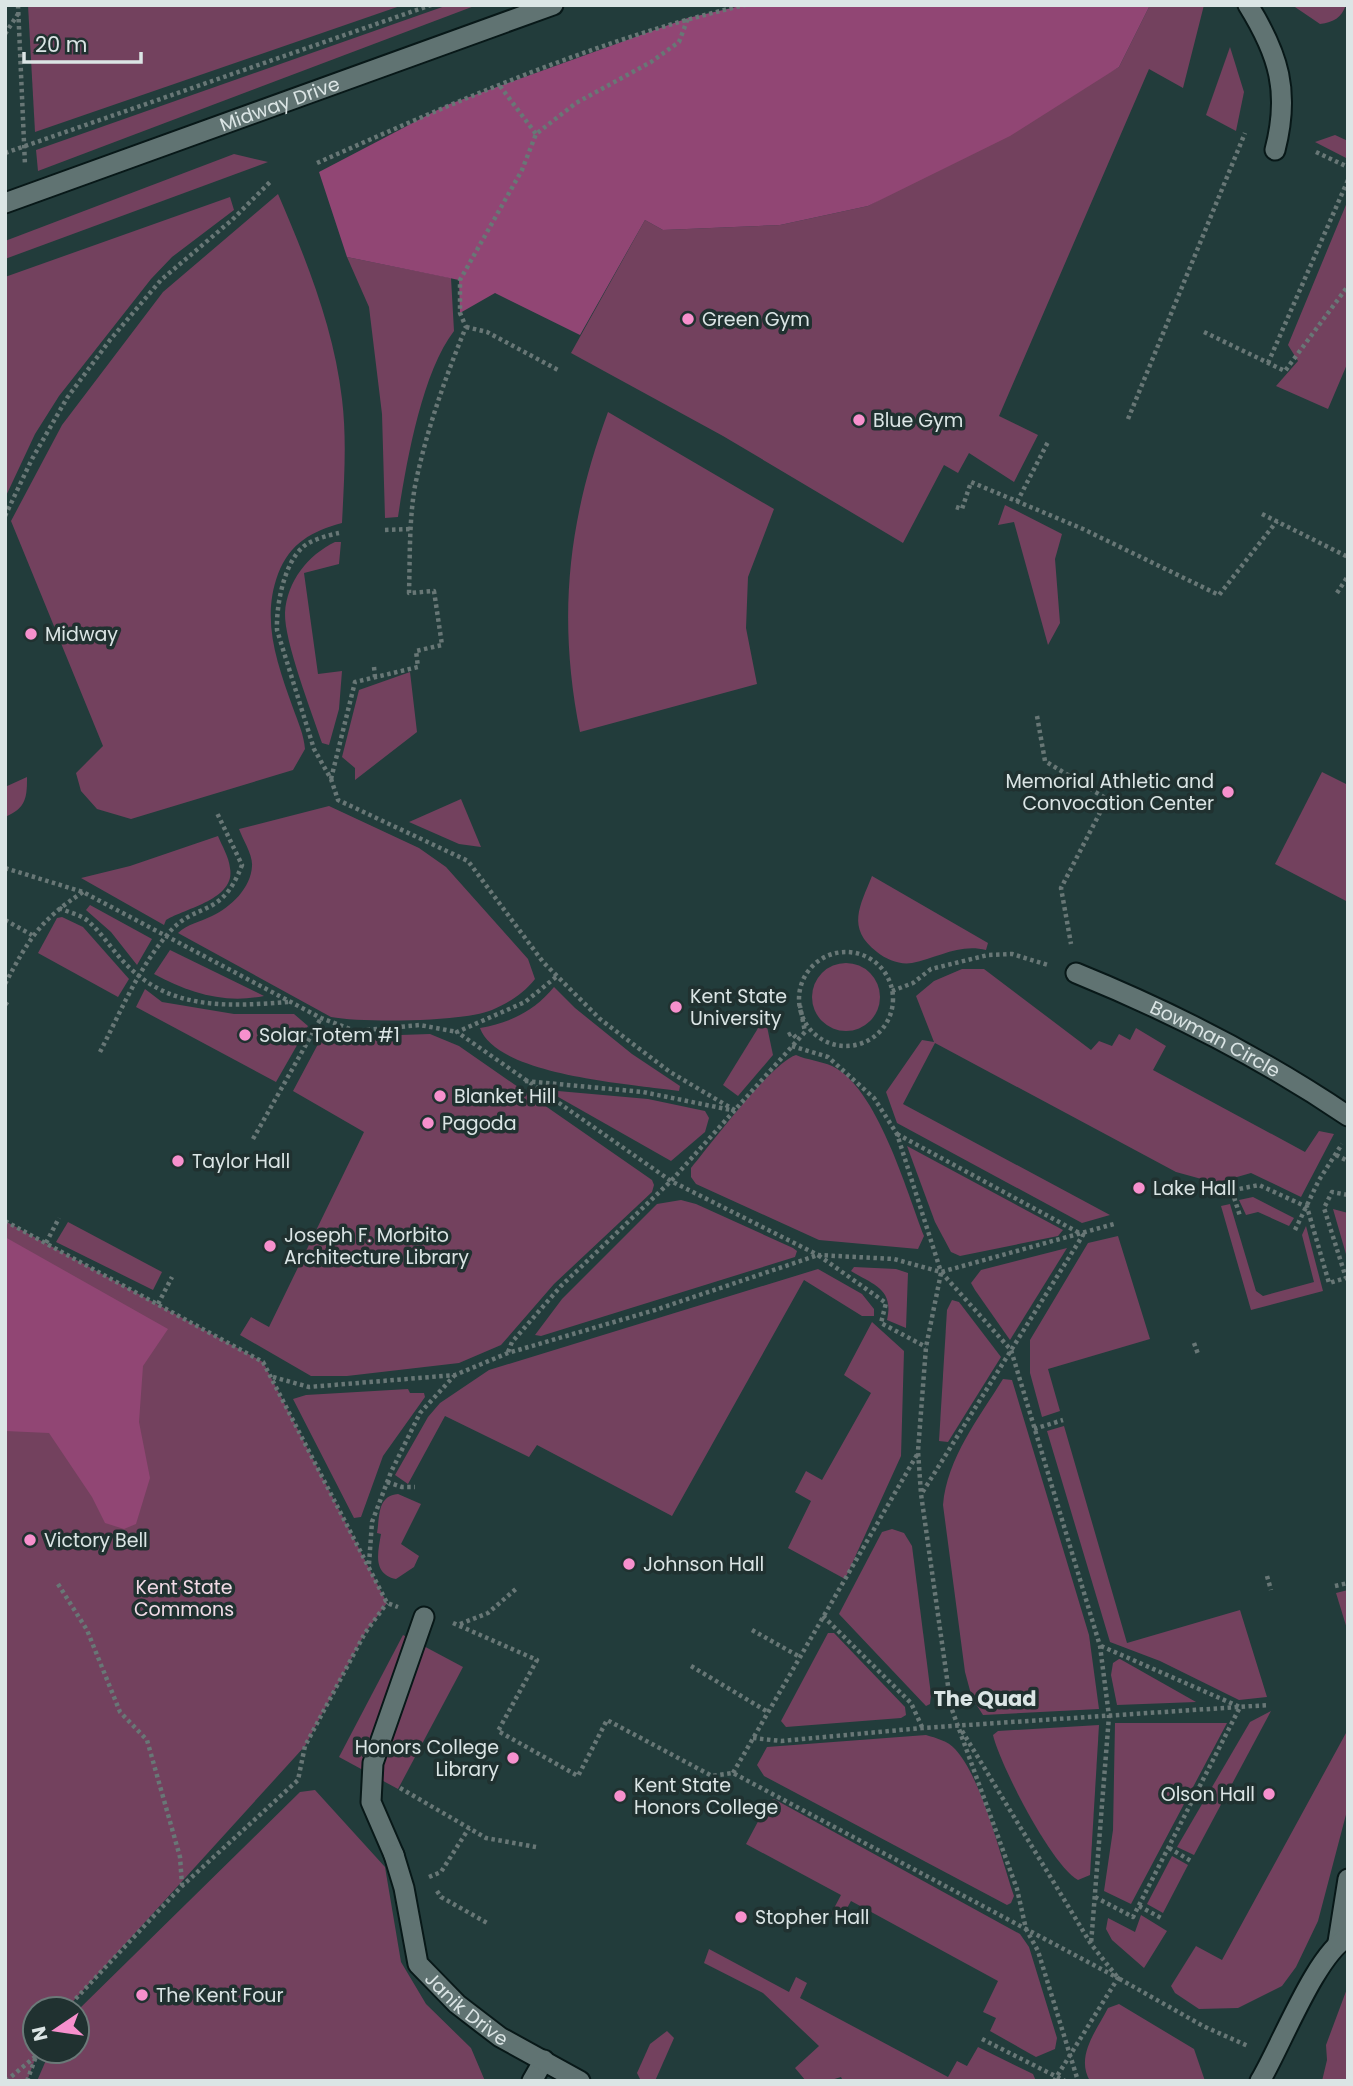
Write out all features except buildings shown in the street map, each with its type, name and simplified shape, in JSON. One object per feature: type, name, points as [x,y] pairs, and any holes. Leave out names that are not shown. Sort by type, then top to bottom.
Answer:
[{"type":"street","name":"Midway Drive","points":[[5,203],[553,5]]},
{"type":"street","points":[[1248,5],[1270,39],[1279,71],[1284,104],[1275,150]]},
{"type":"street","name":"Bowman Circle","points":[[1076,973],[1151,1003],[1286,1075],[1348,1116]]},
{"type":"street","name":"Janik Drive","points":[[425,1617],[373,1763],[371,1802],[394,1856],[404,1888],[418,1964],[457,2004],[500,2037],[580,2081]]},
{"type":"street","points":[[1260,2081],[1311,1981],[1343,1940],[1348,1879]]},
{"type":"street","points":[[532,2081],[544,2060]]},
{"type":"path","points":[[18,5],[27,196]]},
{"type":"path","points":[[5,153],[431,5]]},
{"type":"path","points":[[317,163],[447,105],[688,18],[745,5]]},
{"type":"path","points":[[5,34],[19,13]]},
{"type":"path","points":[[331,779],[355,682],[418,667],[416,651],[442,645],[434,591],[409,593],[412,529],[415,487],[437,405],[466,327],[460,313],[460,280],[522,170],[536,134],[576,103],[651,62],[679,42],[688,18]]},
{"type":"path","points":[[500,86],[536,134]]},
{"type":"path","points":[[1128,419],[1250,123]]},
{"type":"path","points":[[1316,152],[1348,167]]},
{"type":"path","points":[[1268,363],[1348,180]]},
{"type":"path","points":[[5,516],[32,459],[67,398],[110,340],[161,280],[232,220],[271,181]]},
{"type":"path","points":[[1203,332],[1285,371],[1348,286]]},
{"type":"path","points":[[466,327],[487,332],[560,371]]},
{"type":"path","points":[[1017,502],[1049,440]]},
{"type":"path","points":[[956,507],[962,509],[971,482],[1219,595],[1277,521]]},
{"type":"path","points":[[1262,514],[1348,557]]},
{"type":"path","points":[[385,530],[412,529]]},
{"type":"path","points":[[339,533],[303,547],[283,581],[276,617],[277,630],[312,743],[331,779],[338,800],[468,861],[556,977],[600,1019],[650,1057],[736,1111]]},
{"type":"path","points":[[1337,593],[1348,576]]},
{"type":"path","points":[[374,667],[375,677]]},
{"type":"path","points":[[892,991],[913,983],[931,970],[988,955],[1012,954],[1076,973],[1061,888],[1107,799],[1045,761],[1037,716]]},
{"type":"path","points":[[100,1052],[139,976],[166,936],[180,921],[218,904],[234,887],[242,865],[217,813]]},
{"type":"path","points":[[5,868],[83,892],[289,1002],[355,1031],[420,1025],[457,1032],[671,1181],[818,1255],[886,1303],[881,1323],[926,1347]]},
{"type":"path","points":[[5,984],[32,935],[59,908],[83,892]]},
{"type":"path","points":[[59,908],[87,919],[139,976],[161,992],[200,1003],[236,1006],[289,1002]]},
{"type":"path","points":[[5,920],[32,935]]},
{"type":"path","points":[[508,1353],[512,1342],[561,1286],[671,1181],[805,1032],[801,1016],[798,999],[808,970],[835,953],[866,957],[879,966],[892,991],[892,1010],[886,1024],[876,1036],[863,1043],[833,1045],[813,1033],[801,1016]]},
{"type":"path","points":[[457,1032],[525,1002],[556,977]]},
{"type":"path","points":[[253,1139],[321,1018]]},
{"type":"path","points":[[788,1035],[792,1033],[798,1040]]},
{"type":"path","points":[[792,1045],[828,1057],[874,1098],[897,1134],[941,1272],[1011,1350],[1100,1646],[1109,1716],[1091,1944]]},
{"type":"path","points":[[524,1081],[643,1092],[736,1111]]},
{"type":"path","points":[[897,1134],[1083,1235]]},
{"type":"path","points":[[1295,1230],[1319,1180],[1344,1140]]},
{"type":"path","points":[[1336,1154],[1348,1161]]},
{"type":"path","points":[[1219,1194],[1259,1185],[1307,1207],[1329,1283],[1346,1279],[1324,1208],[1332,1192],[1348,1195]]},
{"type":"path","points":[[1232,1191],[1240,1216]]},
{"type":"path","points":[[46,1243],[59,1218]]},
{"type":"path","points":[[5,1221],[263,1362],[387,1603],[425,1617],[460,1625],[537,1660],[498,1731],[578,1776],[607,1720],[712,1776],[733,1773],[1203,2026],[1274,2057]]},
{"type":"path","points":[[272,1377],[309,1387],[455,1376],[508,1353],[654,1310],[818,1255],[894,1259],[941,1272],[1083,1235],[1114,1224]]},
{"type":"path","points":[[921,1494],[1083,1235]]},
{"type":"path","points":[[941,1272],[926,1347],[918,1451],[921,1494],[951,1707],[1017,1889],[1026,1929],[1038,1951],[1071,2050],[1078,2081]]},
{"type":"path","points":[[158,1304],[172,1277]]},
{"type":"path","points":[[1194,1343],[1198,1354]]},
{"type":"path","points":[[369,1566],[372,1522],[387,1482],[420,1413],[455,1376]]},
{"type":"path","points":[[1034,1429],[1063,1420]]},
{"type":"path","points":[[733,1773],[918,1451]]},
{"type":"path","points":[[387,1482],[402,1487],[415,1487]]},
{"type":"path","points":[[1267,1576],[1271,1590]]},
{"type":"path","points":[[1335,1586],[1348,1583]]},
{"type":"path","points":[[58,1584],[87,1630],[120,1712],[147,1740],[180,1857],[182,1886]]},
{"type":"path","points":[[460,1625],[488,1613],[517,1588]]},
{"type":"path","points":[[79,1995],[182,1886],[298,1780],[304,1746],[365,1633],[387,1603]]},
{"type":"path","points":[[824,1616],[911,1703],[922,1728]]},
{"type":"path","points":[[752,1630],[800,1657]]},
{"type":"path","points":[[1100,1646],[1240,1707]]},
{"type":"path","points":[[691,1666],[768,1712]]},
{"type":"path","points":[[753,1738],[781,1741],[958,1725],[1269,1705]]},
{"type":"path","points":[[1096,1897],[1133,1917],[1240,1707]]},
{"type":"path","points":[[958,1725],[1091,1944],[1118,1978]]},
{"type":"path","points":[[373,1775],[486,1838],[536,1847]]},
{"type":"path","points":[[404,1888],[441,1872],[469,1828]]},
{"type":"path","points":[[1169,1848],[1191,1861]]},
{"type":"path","points":[[394,1856],[429,1878],[441,1897],[489,1924]]},
{"type":"path","points":[[1139,1906],[1161,1918]]},
{"type":"path","points":[[1055,2079],[1118,1978]]},
{"type":"path","points":[[982,2039],[1055,2079],[1065,2081]]},
{"type":"path","points":[[6,2081],[24,2065]]},
{"type":"shaded area","name":"Kent State University","points":[[5,5],[1348,5],[1348,2081],[5,2081]]},
{"type":"shaded area","points":[[745,5],[1150,5],[1119,67],[1010,136],[868,206],[780,225],[663,230],[645,220],[580,335],[495,293],[460,313],[459,280],[347,257],[319,172],[447,105],[688,18]]},
{"type":"shaded area","points":[[5,1237],[168,1329],[143,1366],[139,1422],[150,1478],[136,1524],[124,1529],[105,1523],[92,1497],[49,1433],[5,1431]]},
{"type":"green space","points":[[28,5],[403,5],[35,132]]},
{"type":"green space","points":[[448,5],[477,5],[38,171],[36,150]]},
{"type":"green space","points":[[1150,5],[1204,5],[1183,88],[1149,69],[999,416],[1038,435],[1014,482],[969,453],[958,473],[944,465],[903,543],[723,436],[571,353],[645,220],[663,230],[780,225],[868,206],[1119,67]]},
{"type":"green space","points":[[1292,5],[1346,5],[1336,19],[1320,24]]},
{"type":"green space","points":[[1230,47],[1244,92],[1236,131],[1206,115]]},
{"type":"green space","points":[[1335,135],[1348,141],[1348,159],[1315,142]]},
{"type":"green space","points":[[234,154],[268,162],[5,259],[5,241]]},
{"type":"green space","points":[[278,194],[326,320],[338,372],[344,430],[342,523],[312,534],[296,546],[283,563],[273,591],[273,641],[305,749],[293,770],[131,819],[97,809],[81,791],[76,773],[103,746],[11,521],[62,425],[163,292]]},
{"type":"green space","points":[[230,197],[234,210],[172,257],[151,279],[59,396],[35,434],[5,498],[5,277]]},
{"type":"green space","points":[[1348,200],[1348,362],[1328,409],[1276,386],[1298,361],[1288,345]]},
{"type":"green space","points":[[347,257],[451,278],[454,331],[433,370],[424,394],[398,517],[385,518],[382,414],[369,307]]},
{"type":"green space","points":[[608,412],[774,509],[748,577],[746,628],[757,684],[580,732],[569,649],[570,569],[584,491]]},
{"type":"green space","points":[[1005,505],[1062,534],[1055,559],[1060,623],[1048,645],[1014,522],[998,525]]},
{"type":"green space","points":[[335,542],[341,542],[339,564],[304,573],[318,674],[342,671],[339,709],[329,745],[322,743],[306,696],[289,641],[285,613],[290,590],[301,570],[316,554]]},
{"type":"green space","points":[[410,672],[417,732],[355,780],[355,768],[342,757],[359,690]]},
{"type":"green space","points":[[1322,772],[1348,785],[1348,902],[1275,864]]},
{"type":"green space","points":[[27,777],[24,801],[17,810],[5,817],[5,787]]},
{"type":"green space","points":[[461,799],[481,847],[459,844],[409,822]]},
{"type":"green space","points":[[329,806],[419,848],[446,867],[528,959],[535,979],[505,1004],[478,1014],[413,1020],[346,1019],[331,1017],[178,933],[219,912],[233,902],[244,889],[251,874],[252,862],[239,829]]},
{"type":"green space","points":[[218,836],[230,868],[230,879],[225,888],[208,901],[166,920],[164,925],[81,878],[130,866]]},
{"type":"green space","points":[[872,876],[988,943],[986,950],[967,948],[907,963],[881,955],[867,943],[859,925],[860,907]]},
{"type":"green space","points":[[90,905],[152,939],[137,965],[111,932],[86,910]]},
{"type":"green space","points":[[62,917],[83,927],[129,979],[118,997],[38,953],[57,918]]},
{"type":"green space","points":[[170,950],[264,996],[221,998],[167,981],[154,974]]},
{"type":"green space","points":[[846,963],[859,966],[870,973],[877,984],[880,997],[877,1010],[870,1021],[859,1028],[846,1031],[833,1028],[822,1021],[815,1010],[812,997],[815,984],[822,973],[833,966]]},
{"type":"green space","points":[[962,969],[984,969],[1091,1050],[1099,1041],[1112,1046],[1119,1034],[1130,1040],[1136,1028],[1166,1046],[1153,1070],[1305,1152],[1319,1131],[1334,1134],[1301,1197],[1251,1173],[1216,1183],[1176,1172],[935,1043],[903,1104],[1110,1215],[1082,1223],[897,1123],[886,1092],[922,1040],[934,1042],[916,996],[934,981]]},
{"type":"green space","points":[[554,987],[575,1008],[632,1054],[680,1086],[679,1091],[601,1081],[539,1067],[512,1057],[492,1044],[480,1028],[522,1014]]},
{"type":"green space","points":[[145,989],[162,1002],[234,1014],[294,1014],[308,1026],[276,1082],[136,1007]]},
{"type":"green space","points":[[765,1017],[773,1055],[738,1096],[723,1085]]},
{"type":"green space","points":[[325,1031],[341,1037],[430,1034],[459,1046],[652,1180],[652,1192],[554,1284],[501,1345],[459,1363],[347,1376],[311,1376],[240,1335],[251,1317],[269,1327],[364,1132],[293,1091]]},
{"type":"green space","points":[[796,1055],[832,1066],[848,1078],[863,1095],[889,1142],[924,1236],[918,1249],[819,1240],[696,1184],[691,1177],[691,1168],[757,1088],[785,1061]]},
{"type":"green space","points":[[558,1091],[648,1099],[705,1111],[709,1118],[705,1132],[671,1161],[553,1094]]},
{"type":"green space","points":[[907,1146],[1063,1230],[1058,1236],[960,1256],[951,1252],[935,1222]]},
{"type":"green space","points":[[1253,1197],[1294,1218],[1289,1226],[1258,1212],[1246,1215],[1239,1200]]},
{"type":"green space","points":[[681,1200],[696,1204],[793,1248],[797,1251],[795,1257],[541,1336],[535,1335],[562,1299],[657,1204]]},
{"type":"green space","points":[[1230,1204],[1256,1291],[1263,1296],[1314,1282],[1302,1235],[1306,1226],[1323,1291],[1251,1310],[1221,1206]]},
{"type":"green space","points":[[1333,1209],[1348,1213],[1348,1261]]},
{"type":"green space","name":"Kent State Commons","points":[[5,1221],[263,1362],[387,1603],[365,1633],[305,1746],[79,1995],[21,1995],[21,2065],[33,2065],[27,2081],[5,2081]]},
{"type":"green space","points":[[68,1222],[162,1272],[153,1290],[56,1242]]},
{"type":"green space","points":[[1118,1236],[1150,1339],[1048,1369],[1060,1411],[1042,1417],[1030,1373],[1030,1340],[1088,1243]]},
{"type":"green space","points":[[1067,1248],[1010,1340],[971,1283],[981,1270]]},
{"type":"green space","points":[[854,1267],[896,1269],[908,1273],[906,1328],[887,1320],[888,1301],[885,1295],[874,1284],[851,1271]]},
{"type":"green space","points":[[818,1269],[862,1294],[874,1309],[874,1316],[862,1316],[804,1280],[672,1516],[537,1445],[529,1457],[445,1416],[408,1484],[395,1475],[428,1417],[440,1403],[489,1370]]},
{"type":"green space","points":[[952,1300],[959,1302],[1001,1357],[948,1442],[939,1441],[947,1310]]},
{"type":"green space","points":[[872,1322],[904,1351],[901,1456],[845,1579],[788,1548],[811,1501],[795,1492],[806,1471],[822,1480],[871,1393],[844,1375]]},
{"type":"green space","points":[[1003,1379],[1012,1380],[1089,1635],[1099,1709],[983,1715],[972,1698],[965,1672],[943,1505],[957,1455]]},
{"type":"green space","points":[[408,1389],[410,1393],[424,1393],[425,1397],[383,1456],[361,1517],[354,1518],[293,1399],[306,1395]]},
{"type":"green space","points":[[1064,1426],[1127,1643],[1240,1610],[1267,1697],[1239,1700],[1160,1661],[1110,1642],[1047,1431]]},
{"type":"green space","points":[[398,1494],[421,1504],[401,1544],[419,1556],[414,1567],[396,1579],[388,1576],[380,1567],[378,1555],[381,1534],[377,1533],[383,1503]]},
{"type":"green space","points":[[892,1529],[904,1533],[912,1546],[931,1695],[930,1704],[926,1706],[839,1614],[882,1532]]},
{"type":"green space","points":[[1348,1590],[1348,1632],[1336,1593]]},
{"type":"green space","points":[[828,1633],[834,1633],[905,1707],[906,1715],[901,1718],[786,1727],[781,1721]]},
{"type":"green space","points":[[403,1635],[463,1667],[398,1789],[339,1757]]},
{"type":"green space","points":[[1119,1659],[1196,1702],[1117,1705],[1111,1675],[1113,1663]]},
{"type":"green space","points":[[1271,1711],[1194,1855],[1177,1847],[1250,1722]]},
{"type":"green space","points":[[1115,1723],[1227,1723],[1131,1904],[1104,1891],[1113,1830]]},
{"type":"green space","points":[[1099,1725],[1090,1875],[1078,1880],[1055,1856],[1028,1814],[993,1735],[998,1731]]},
{"type":"green space","points":[[1346,1733],[1348,1807],[1318,1921],[1296,1967],[1282,1986],[1238,2008],[1199,2009],[1175,1993],[1171,1986],[1196,1946],[1222,1960]]},
{"type":"green space","points":[[926,1735],[952,1746],[974,1779],[990,1819],[1014,1896],[1007,1905],[764,1776],[757,1765],[767,1747]]},
{"type":"green space","points":[[315,1790],[385,1867],[401,1962],[426,2004],[471,2048],[485,2081],[37,2081],[44,2065],[91,2065],[91,1997],[300,1792]]},
{"type":"green space","points":[[774,1799],[1020,1934],[1029,1947],[1057,2038],[1055,2049],[1036,2057],[990,2031],[996,2018],[983,2012],[998,1981],[851,1901],[841,1919],[831,1914],[841,1895],[746,1844],[769,1801]]},
{"type":"green space","points":[[1172,1856],[1188,1865],[1163,1913],[1147,1904]]},
{"type":"green space","points":[[1141,1915],[1167,1931],[1144,1968],[1112,1940],[1106,1929],[1108,1918],[1135,1932]]},
{"type":"green space","points":[[709,1949],[789,1992],[796,1977],[807,1983],[800,1998],[948,2077],[957,2061],[967,2066],[978,2047],[1033,2074],[1036,2081],[843,2081],[841,2077],[828,2081],[806,2081],[795,2068],[819,2046],[763,1993],[704,1963]]},
{"type":"green space","points":[[1348,1986],[1348,2081],[1322,2081],[1327,2060],[1326,2045]]},
{"type":"green space","points":[[1119,2004],[1194,2049],[1205,2081],[1090,2081],[1085,2062],[1089,2043],[1108,2008]]},
{"type":"green space","points":[[667,2031],[674,2038],[655,2081],[641,2081],[637,2073],[650,2044]]},
{"type":"place","name":"Green Gym","points":[[688,319]]},
{"type":"place","name":"Blue Gym","points":[[859,420]]},
{"type":"place","name":"Midway","points":[[31,634]]},
{"type":"place","name":"Memorial Athletic and Convocation Center","points":[[1228,792]]},
{"type":"place","name":"Kent State University","points":[[676,1007]]},
{"type":"place","name":"Solar Totem #1","points":[[245,1035]]},
{"type":"place","name":"Blanket Hill","points":[[440,1096]]},
{"type":"place","name":"Pagoda","points":[[428,1123]]},
{"type":"place","name":"Taylor Hall","points":[[178,1161]]},
{"type":"place","name":"Lake Hall","points":[[1139,1188]]},
{"type":"place","name":"Joseph F. Morbito Architecture Library","points":[[270,1246]]},
{"type":"place","name":"Victory Bell","points":[[30,1540]]},
{"type":"place","name":"Johnson Hall","points":[[629,1564]]},
{"type":"place","name":"Honors College Library","points":[[513,1758]]},
{"type":"place","name":"Olson Hall","points":[[1269,1794]]},
{"type":"place","name":"Kent State Honors College","points":[[620,1796]]},
{"type":"place","name":"Stopher Hall","points":[[741,1917]]},
{"type":"place","name":"The Kent Four","points":[[142,1995]]},
{"type":"district","name":"The Quad","points":[[985,1698]]}]
